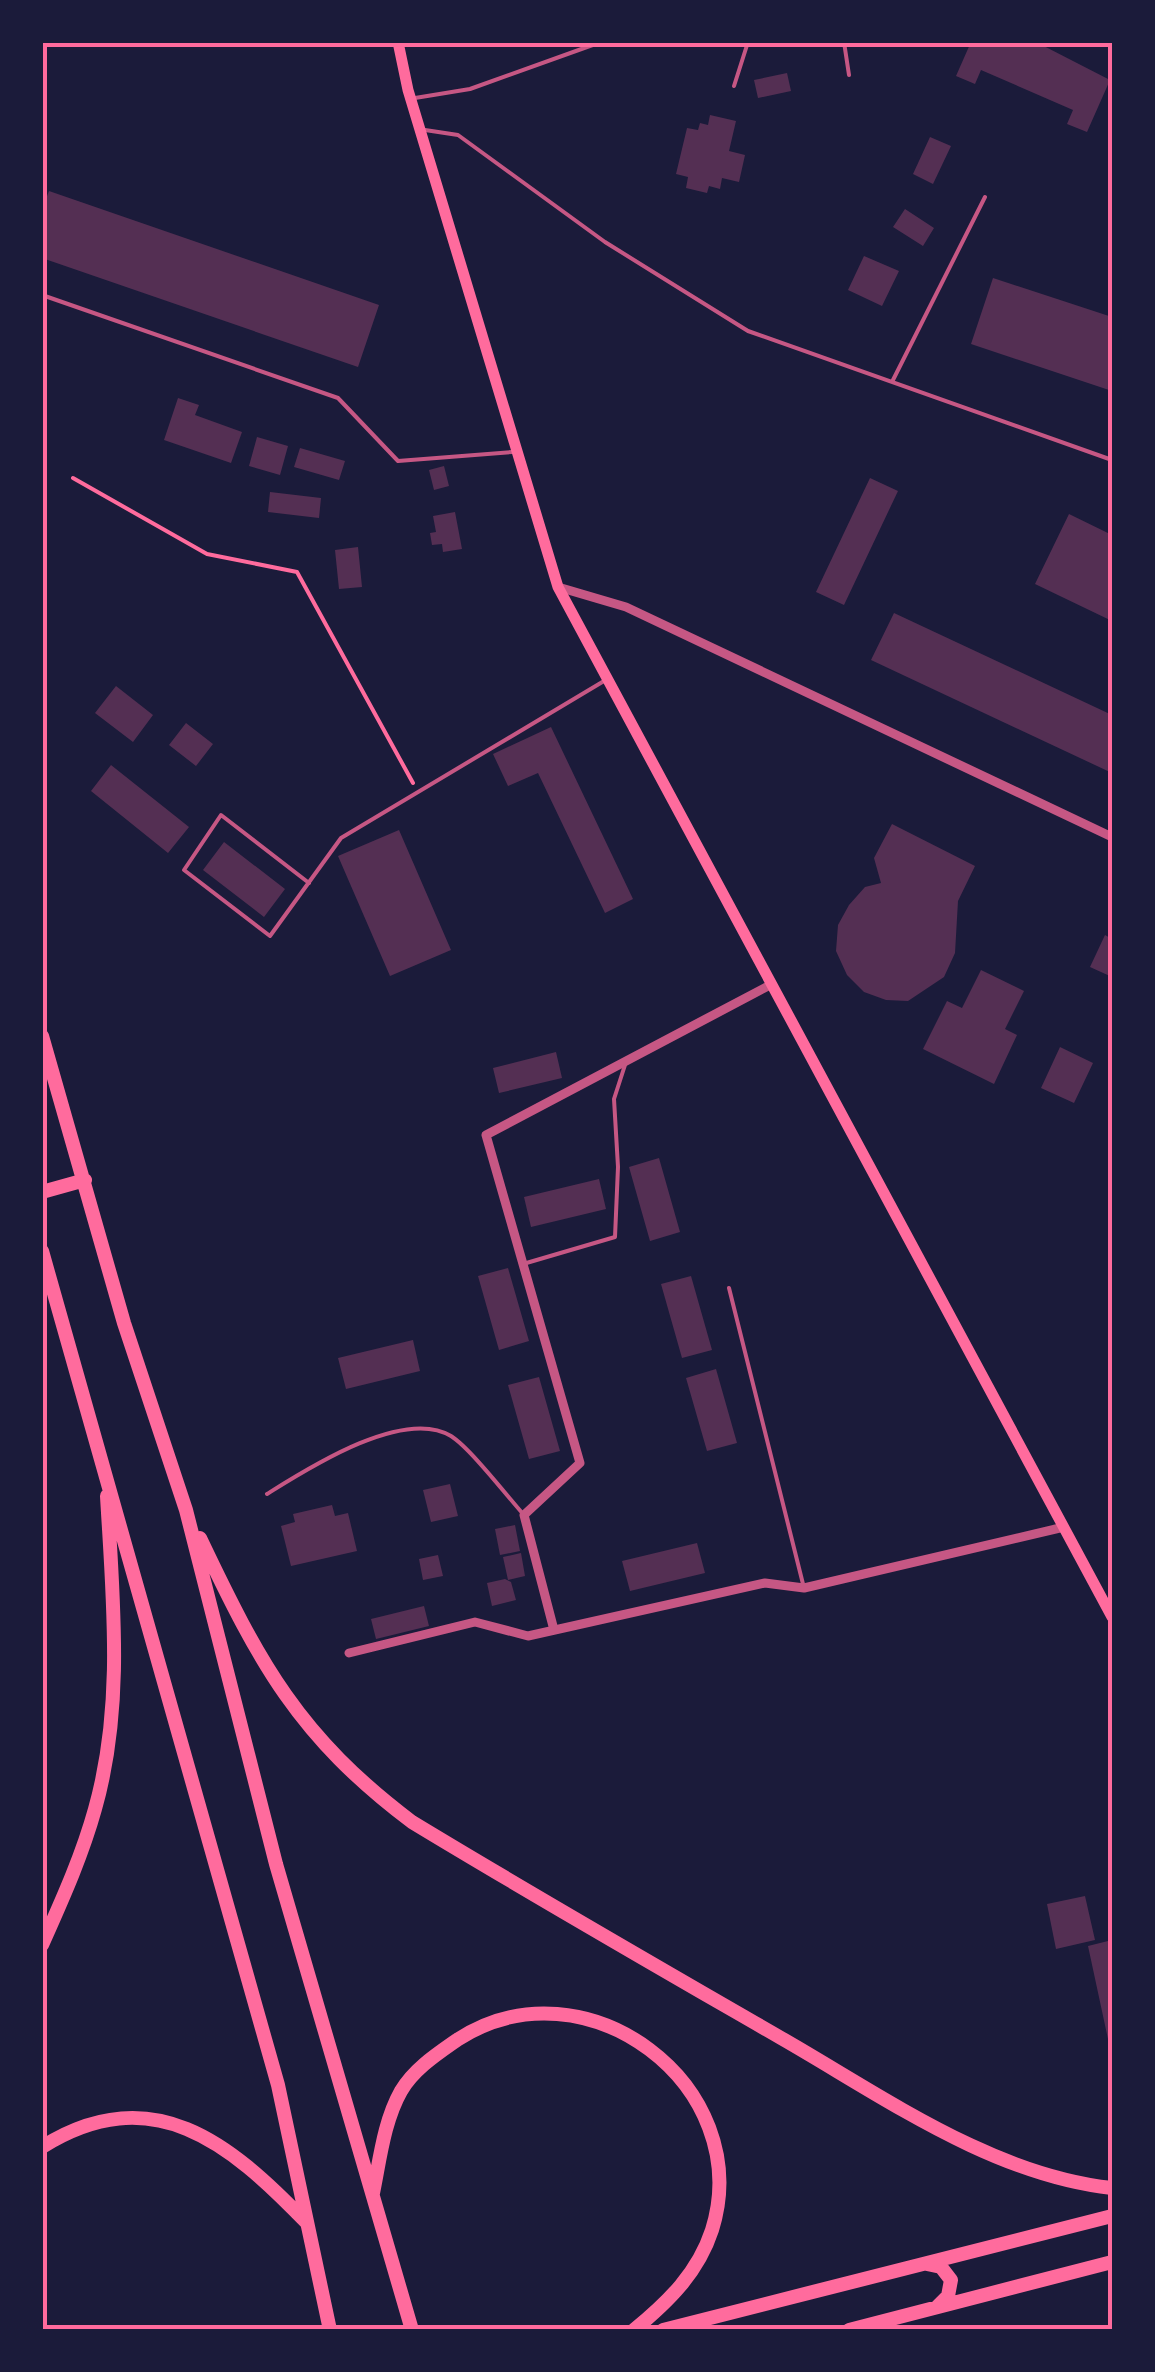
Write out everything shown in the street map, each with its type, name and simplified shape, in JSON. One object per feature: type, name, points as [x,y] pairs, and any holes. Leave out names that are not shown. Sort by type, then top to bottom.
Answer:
[{"type":"main road","points":[[398,42],[420,130],[558,587],[1112,1617]]},
{"type":"main road","points":[[42,1036],[124,1323],[186,1510],[276,1864],[410,2323]]},
{"type":"main road","points":[[42,1192],[85,1180]]},
{"type":"main road","points":[[42,1251],[278,2085],[330,2330]]},
{"type":"main road","points":[[42,1944],[75,1870],[96,1806],[109,1744],[114,1649],[106,1470]]},
{"type":"main road","points":[[186,1510],[268,1673],[354,1778],[412,1822],[921,2118],[1014,2165],[1112,2188]]},
{"type":"main road","points":[[372,2193],[389,2120],[402,2089],[420,2067],[470,2032],[530,2012],[562,2012],[625,2032],[668,2064],[686,2087],[710,2136],[717,2183],[713,2227],[704,2250],[670,2300],[634,2330]]},
{"type":"main road","points":[[42,2147],[90,2124],[123,2118],[189,2129],[236,2155],[309,2225]]},
{"type":"main road","points":[[663,2330],[1112,2216]]},
{"type":"main road","points":[[849,2330],[1112,2262]]},
{"type":"main road","points":[[926,2264],[941,2267],[951,2280],[948,2296],[936,2307]]},
{"type":"street","points":[[558,587],[626,608],[1112,836]]},
{"type":"street","points":[[554,1630],[524,1515],[580,1463],[486,1135],[772,984]]},
{"type":"street","points":[[349,1653],[475,1622],[528,1636],[765,1584],[804,1588],[1064,1527]]},
{"type":"lane","points":[[411,99],[470,89],[601,42]]},
{"type":"lane","points":[[734,86],[748,42]]},
{"type":"lane","points":[[844,42],[849,76]]},
{"type":"lane","points":[[420,130],[458,136],[605,242],[748,331],[1112,460]]},
{"type":"lane","points":[[892,382],[986,197]]},
{"type":"lane","points":[[42,295],[338,398],[398,461],[517,452]]},
{"type":"lane","points":[[308,882],[221,815],[184,870],[270,936],[341,838],[608,678]]},
{"type":"lane","points":[[523,1264],[615,1237],[618,1168],[614,1098],[627,1060]]},
{"type":"lane","points":[[729,1288],[804,1588]]},
{"type":"lane","points":[[267,1494],[329,1455],[416,1426],[451,1436],[524,1515]]},
{"type":"path","points":[[73,478],[207,554],[297,572],[417,792]]},
{"type":"building","points":[[971,42],[1036,42],[1110,80],[1087,132],[1067,124],[1073,110],[981,70],[975,84],[956,76]]},
{"type":"building","points":[[787,73],[791,91],[758,98],[754,80]]},
{"type":"building","points":[[710,115],[736,121],[729,151],[745,155],[739,182],[722,178],[720,189],[709,186],[707,193],[686,188],[688,177],[676,174],[687,128],[698,130],[700,123],[708,125]]},
{"type":"building","points":[[930,137],[951,146],[933,184],[913,174]]},
{"type":"building","points":[[49,191],[379,305],[358,367],[42,258],[42,209]]},
{"type":"building","points":[[905,209],[934,228],[923,246],[893,227]]},
{"type":"building","points":[[864,256],[899,271],[882,306],[848,290]]},
{"type":"building","points":[[993,278],[1112,317],[1112,391],[971,344]]},
{"type":"building","points":[[178,398],[199,405],[195,415],[242,432],[231,463],[164,440]]},
{"type":"building","points":[[257,437],[288,446],[280,475],[249,466]]},
{"type":"building","points":[[300,448],[345,461],[339,480],[294,467]]},
{"type":"building","points":[[444,466],[449,486],[434,490],[429,470]]},
{"type":"building","points":[[870,478],[898,491],[844,605],[816,592]]},
{"type":"building","points":[[270,492],[321,498],[319,518],[268,512]]},
{"type":"building","points":[[455,512],[462,549],[443,552],[442,544],[432,545],[430,533],[436,532],[433,516]]},
{"type":"building","points":[[1069,514],[1112,535],[1112,621],[1035,584]]},
{"type":"building","points":[[358,547],[362,587],[339,589],[335,550]]},
{"type":"building","points":[[894,613],[1112,715],[1112,773],[871,660]]},
{"type":"building","points":[[116,686],[153,715],[133,742],[95,713]]},
{"type":"building","points":[[186,723],[213,744],[196,766],[169,745]]},
{"type":"building","points":[[551,727],[633,899],[605,913],[538,773],[508,786],[493,754]]},
{"type":"building","points":[[111,765],[189,827],[168,853],[91,791]]},
{"type":"building","points":[[892,824],[975,866],[958,901],[955,953],[944,977],[908,1001],[886,1000],[864,992],[847,975],[836,951],[838,925],[849,905],[865,887],[881,883],[874,858]]},
{"type":"building","points":[[399,830],[451,950],[390,976],[338,856]]},
{"type":"building","points":[[224,842],[285,889],[264,917],[203,870]]},
{"type":"building","points":[[1105,935],[1112,939],[1112,977],[1090,967]]},
{"type":"building","points":[[981,970],[1024,991],[1005,1029],[1017,1035],[994,1084],[923,1049],[947,1001],[962,1008]]},
{"type":"building","points":[[1060,1047],[1093,1063],[1074,1103],[1041,1088]]},
{"type":"building","points":[[556,1052],[562,1078],[499,1093],[493,1068]]},
{"type":"building","points":[[659,1158],[680,1232],[650,1241],[629,1167]]},
{"type":"building","points":[[599,1179],[606,1209],[531,1227],[524,1197]]},
{"type":"building","points":[[508,1268],[529,1341],[499,1350],[478,1276]]},
{"type":"building","points":[[691,1276],[712,1350],[682,1358],[661,1284]]},
{"type":"building","points":[[413,1340],[420,1371],[346,1389],[338,1358]]},
{"type":"building","points":[[716,1369],[737,1443],[707,1451],[686,1378]]},
{"type":"building","points":[[539,1377],[560,1451],[529,1459],[508,1385]]},
{"type":"building","points":[[450,1484],[458,1516],[431,1522],[423,1490]]},
{"type":"building","points":[[332,1505],[335,1516],[348,1513],[357,1551],[291,1566],[281,1526],[295,1522],[293,1514]]},
{"type":"building","points":[[515,1525],[520,1551],[500,1555],[495,1529]]},
{"type":"building","points":[[697,1543],[705,1573],[630,1591],[622,1561]]},
{"type":"building","points":[[521,1553],[525,1576],[508,1580],[503,1557]]},
{"type":"building","points":[[438,1555],[443,1576],[423,1580],[419,1559]]},
{"type":"building","points":[[505,1579],[511,1582],[516,1600],[492,1606],[487,1583]]},
{"type":"building","points":[[424,1606],[429,1626],[376,1639],[371,1619]]},
{"type":"building","points":[[1085,1896],[1095,1940],[1056,1949],[1047,1904]]},
{"type":"building","points":[[1112,1940],[1112,2053],[1111,2053],[1088,1946]]}]
